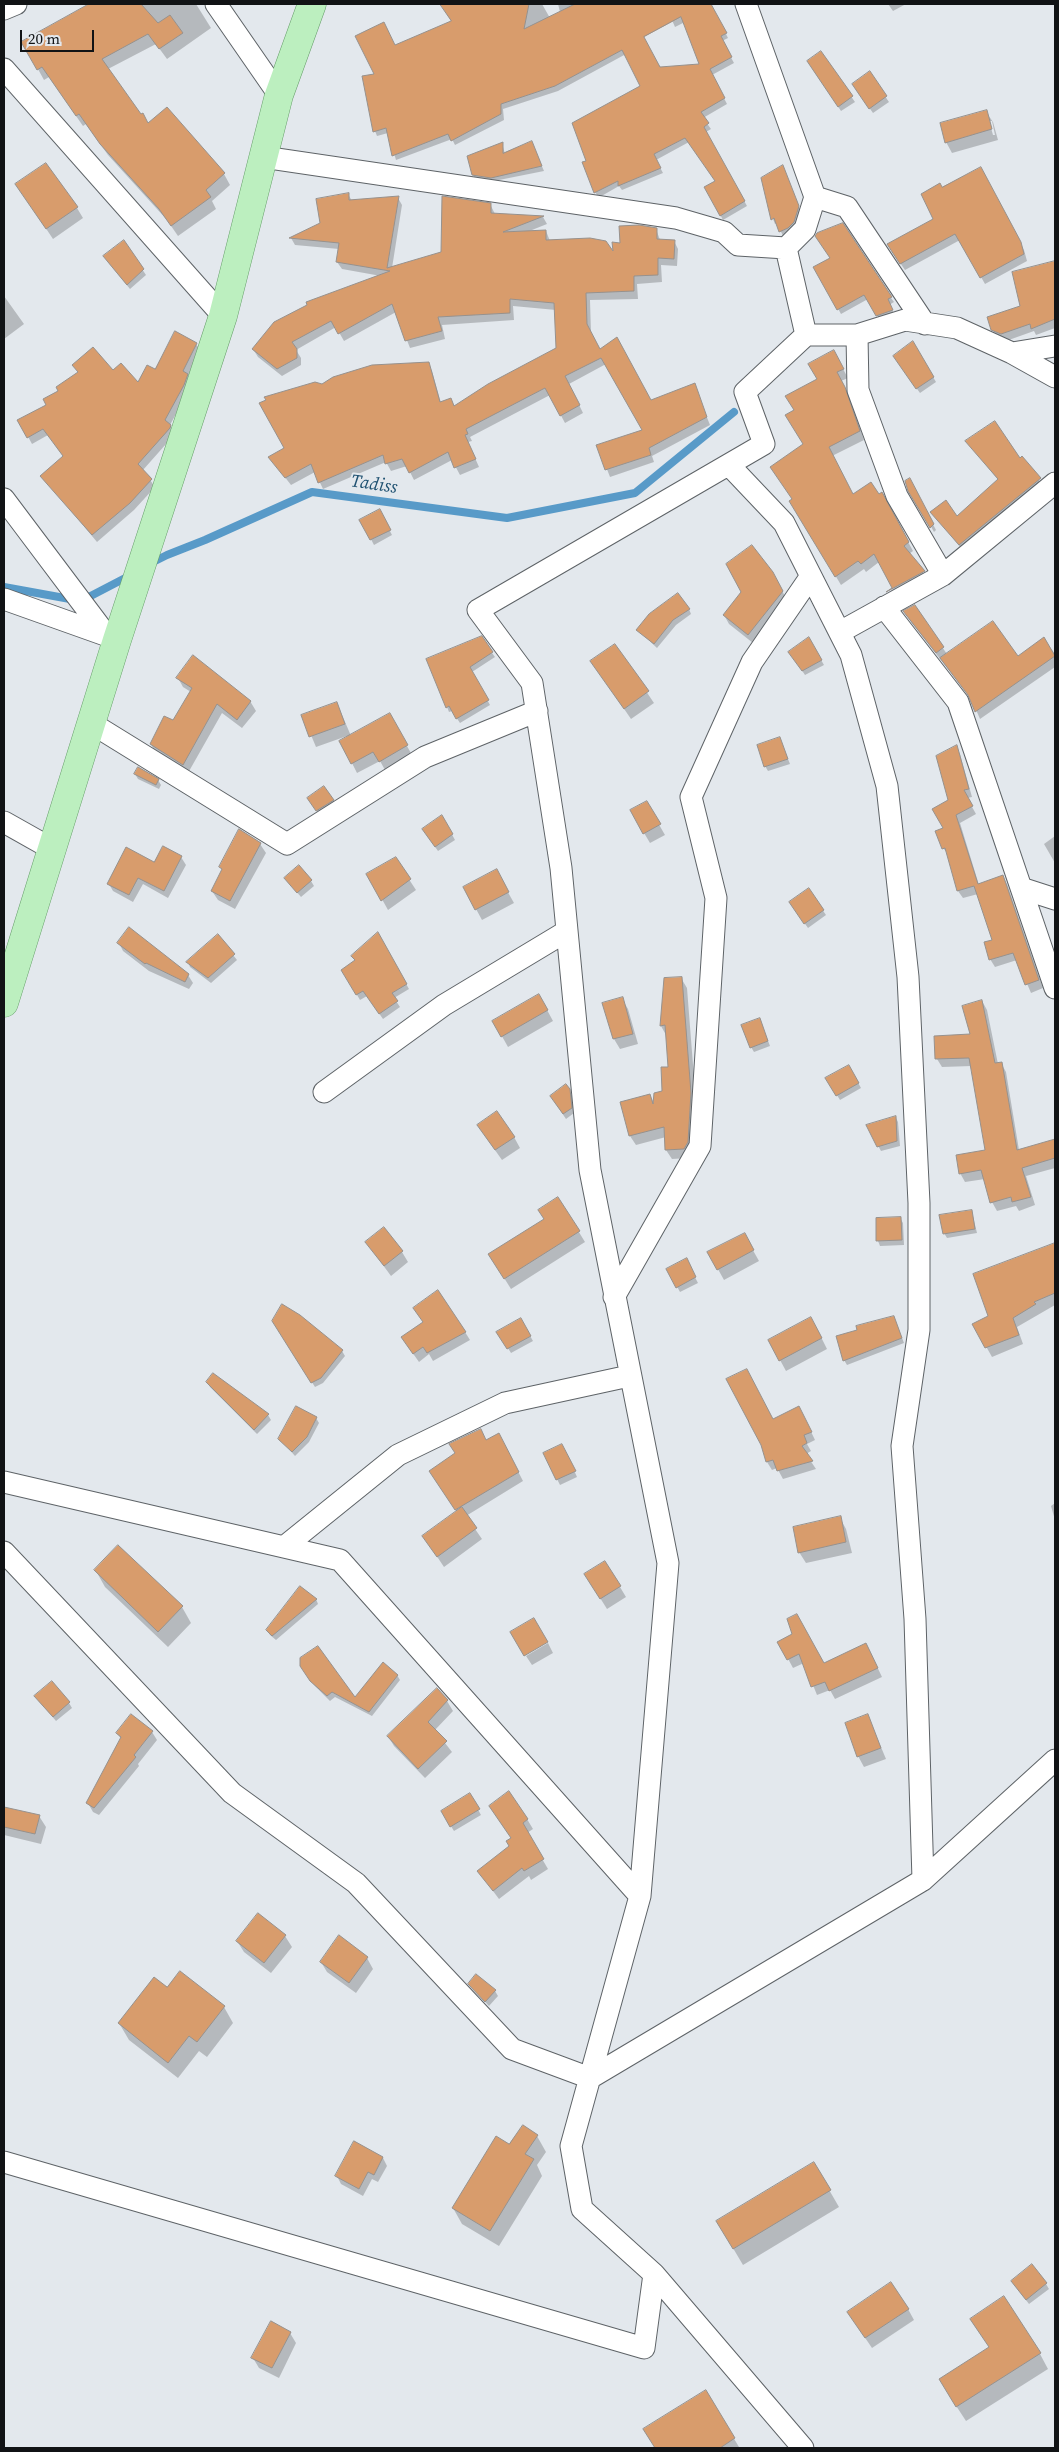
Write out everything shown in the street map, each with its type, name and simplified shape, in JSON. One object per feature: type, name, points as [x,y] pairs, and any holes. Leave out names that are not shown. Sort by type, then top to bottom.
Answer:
[{"type":"main road","points":[[4,1003],[91,723],[112,638],[222,316],[279,95],[312,4]]},
{"type":"street","points":[[4,9],[16,4]]},
{"type":"street","points":[[216,4],[279,95]]},
{"type":"street","points":[[264,157],[676,218],[724,232],[738,246],[786,248],[805,229],[815,196],[746,4]]},
{"type":"street","points":[[4,69],[222,316]]},
{"type":"street","points":[[815,196],[847,207],[925,324]]},
{"type":"street","points":[[786,248],[806,335]]},
{"type":"street","points":[[803,2448],[654,2274],[582,2209],[571,2146],[640,1896],[668,1562],[629,1376],[590,1170],[561,868],[532,683],[478,610],[764,444],[745,392],[806,335],[857,335],[905,320],[957,328],[1012,353],[1055,377]]},
{"type":"street","points":[[857,335],[858,390],[897,496],[943,575]]},
{"type":"street","points":[[1012,353],[1055,346]]},
{"type":"street","points":[[728,465],[784,523],[840,632],[851,655],[887,786],[908,976],[919,1203],[919,1330],[902,1446],[915,1619],[923,1880]]},
{"type":"street","points":[[840,632],[943,575],[1055,484]]},
{"type":"street","points":[[4,499],[112,638]]},
{"type":"street","points":[[614,1297],[700,1146],[716,898],[691,797],[752,662],[811,576]]},
{"type":"street","points":[[4,599],[112,638]]},
{"type":"street","points":[[884,607],[958,702],[1055,988]]},
{"type":"street","points":[[91,723],[287,844],[426,758],[537,711]]},
{"type":"street","points":[[4,822],[52,849]]},
{"type":"street","points":[[1022,888],[1055,899]]},
{"type":"street","points":[[324,1092],[444,1005],[567,931]]},
{"type":"street","points":[[284,1547],[398,1455],[505,1403],[629,1376]]},
{"type":"street","points":[[4,1482],[340,1560],[640,1896]]},
{"type":"street","points":[[4,1552],[232,1793],[356,1883],[512,2050],[590,2078]]},
{"type":"street","points":[[590,2078],[923,1880],[1055,1760]]},
{"type":"street","points":[[4,2162],[644,2348],[654,2274]]},
{"type":"building","points":[[89,4],[141,4],[158,23],[170,15],[183,33],[159,49],[148,34],[102,59],[141,114],[143,113],[148,123],[167,107],[225,173],[206,190],[211,197],[171,226],[159,209],[100,144],[79,114],[76,116],[42,67],[37,70],[21,42]]},
{"type":"building","points":[[440,4],[529,4],[524,29],[575,4],[711,4],[727,33],[721,36],[732,57],[710,69],[725,98],[701,112],[709,123],[704,127],[745,201],[720,216],[704,187],[715,181],[685,138],[654,154],[661,168],[618,186],[618,181],[594,193],[582,162],[586,161],[572,123],[640,86],[622,50],[555,86],[501,104],[501,114],[451,141],[448,134],[392,156],[386,128],[373,132],[362,76],[374,74],[355,36],[384,22],[395,45],[451,21]],"holes":[[[681,17],[699,64],[660,67],[644,37]]]},
{"type":"building","points":[[821,51],[853,96],[838,107],[807,61]]},
{"type":"building","points":[[870,71],[887,96],[869,109],[852,84]]},
{"type":"building","points":[[987,110],[992,129],[945,143],[940,123]]},
{"type":"building","points":[[532,141],[542,166],[491,178],[472,175],[467,156],[503,142],[503,153]]},
{"type":"building","points":[[46,163],[78,207],[46,229],[15,184]]},
{"type":"building","points":[[783,165],[799,206],[794,222],[788,228],[779,232],[774,218],[771,220],[761,178]]},
{"type":"building","points":[[981,167],[1021,242],[1024,254],[980,278],[955,234],[900,264],[887,244],[933,219],[921,194],[940,183],[942,187]]},
{"type":"building","points":[[349,193],[349,200],[399,196],[387,268],[441,252],[442,196],[491,203],[491,213],[544,216],[503,232],[546,230],[546,240],[590,238],[606,241],[613,251],[612,242],[620,243],[619,226],[639,225],[657,228],[657,239],[675,240],[674,259],[658,258],[658,275],[634,276],[634,291],[586,293],[587,324],[600,349],[617,337],[651,400],[695,383],[707,417],[649,448],[651,455],[605,470],[596,445],[642,430],[601,358],[565,376],[580,405],[560,416],[545,388],[466,429],[468,434],[465,435],[476,459],[454,468],[448,452],[409,473],[402,459],[385,464],[383,455],[318,483],[311,464],[285,478],[268,457],[284,448],[259,403],[266,400],[264,397],[315,382],[322,384],[333,377],[372,365],[429,362],[440,402],[451,398],[454,406],[488,384],[556,348],[554,303],[510,299],[510,313],[438,317],[442,331],[405,341],[392,304],[338,334],[331,321],[292,342],[297,349],[297,358],[277,369],[252,349],[274,322],[307,305],[306,302],[390,271],[336,262],[339,243],[289,238],[320,223],[316,199]]},
{"type":"building","points":[[843,223],[892,297],[888,299],[893,310],[876,316],[864,295],[837,310],[813,267],[830,258],[815,236],[817,233]]},
{"type":"building","points":[[124,240],[144,269],[127,285],[103,256]]},
{"type":"building","points":[[1055,261],[1055,319],[1031,329],[1030,324],[1001,334],[991,330],[987,317],[1020,306],[1012,272]]},
{"type":"building","points":[[175,331],[197,343],[183,371],[188,374],[184,385],[165,420],[171,425],[170,428],[138,464],[152,479],[130,503],[92,535],[40,476],[63,456],[43,429],[27,438],[17,420],[46,405],[43,399],[58,391],[56,387],[78,372],[72,365],[93,347],[113,370],[121,363],[138,382],[147,365],[155,369]]},
{"type":"building","points":[[913,341],[934,377],[916,389],[893,356]]},
{"type":"building","points":[[834,350],[844,369],[837,372],[845,387],[860,431],[829,447],[853,494],[871,482],[879,494],[882,492],[909,542],[904,546],[925,571],[886,592],[892,588],[874,554],[861,564],[858,561],[835,577],[789,501],[792,499],[770,467],[803,444],[785,415],[794,410],[785,396],[817,379],[808,364]]},
{"type":"building","points":[[995,421],[1020,458],[1022,456],[1041,478],[959,545],[930,512],[946,500],[957,516],[998,479],[965,441]]},
{"type":"building","points":[[910,478],[934,524],[930,528],[908,491],[905,481]]},
{"type":"building","points":[[380,509],[391,530],[370,540],[359,520]]},
{"type":"building","points":[[752,545],[773,572],[783,591],[748,635],[723,615],[741,592],[726,564]]},
{"type":"building","points":[[678,593],[690,609],[673,620],[654,644],[636,630],[649,614]]},
{"type":"building","points":[[915,605],[944,647],[936,653],[903,611]]},
{"type":"building","points":[[993,621],[1018,656],[1044,637],[1055,656],[975,712],[968,695],[940,658]]},
{"type":"building","points":[[482,636],[493,652],[470,667],[489,700],[456,719],[449,706],[446,708],[426,659]]},
{"type":"building","points":[[809,637],[822,660],[802,671],[788,652]]},
{"type":"building","points":[[615,644],[649,691],[624,709],[590,661]]},
{"type":"building","points":[[193,655],[251,701],[237,720],[217,704],[183,765],[150,744],[164,716],[173,720],[192,688],[176,678]]},
{"type":"building","points":[[337,702],[345,724],[309,737],[301,715]]},
{"type":"building","points":[[390,713],[408,745],[379,762],[373,752],[351,764],[339,741]]},
{"type":"building","points":[[780,737],[788,759],[764,767],[757,745]]},
{"type":"building","points":[[957,745],[969,789],[964,790],[973,806],[956,815],[978,884],[1003,875],[1039,980],[1025,985],[1013,953],[989,960],[984,942],[992,940],[974,886],[957,891],[945,848],[942,849],[935,831],[943,828],[932,809],[948,800],[936,756]]},
{"type":"building","points":[[138,767],[159,779],[156,785],[134,774]]},
{"type":"building","points":[[324,786],[334,800],[316,811],[307,798]]},
{"type":"building","points":[[647,801],[661,824],[643,834],[630,810]]},
{"type":"building","points":[[442,815],[453,834],[435,847],[422,829]]},
{"type":"building","points":[[239,829],[261,843],[230,901],[211,891],[222,869],[219,867]]},
{"type":"building","points":[[163,846],[182,856],[164,891],[138,878],[129,895],[107,884],[126,847],[154,862]]},
{"type":"building","points":[[396,857],[411,879],[381,901],[366,874]]},
{"type":"building","points":[[299,865],[312,880],[297,893],[284,878]]},
{"type":"building","points":[[497,869],[509,892],[475,910],[463,887]]},
{"type":"building","points":[[809,888],[824,910],[804,924],[789,902]]},
{"type":"building","points":[[129,927],[189,974],[185,982],[145,964],[117,943]]},
{"type":"building","points":[[378,932],[407,984],[392,993],[398,1001],[379,1014],[363,991],[356,995],[341,970],[355,960],[351,956]]},
{"type":"building","points":[[218,934],[235,954],[208,978],[186,962]]},
{"type":"building","points":[[682,977],[691,1093],[688,1142],[684,1149],[665,1150],[664,1127],[629,1136],[620,1102],[650,1094],[653,1104],[654,1093],[662,1091],[661,1067],[668,1067],[665,1025],[660,1026],[664,978]]},
{"type":"building","points":[[539,994],[548,1010],[501,1037],[492,1021]]},
{"type":"building","points":[[623,997],[633,1034],[613,1039],[602,1003]]},
{"type":"building","points":[[982,1000],[995,1063],[1002,1062],[1017,1150],[1055,1139],[1055,1158],[1022,1168],[1031,1197],[1012,1202],[1011,1197],[990,1203],[981,1170],[959,1174],[956,1155],[985,1150],[969,1058],[935,1059],[934,1036],[970,1034],[962,1006]]},
{"type":"building","points":[[760,1018],[768,1041],[750,1048],[741,1025]]},
{"type":"building","points":[[849,1065],[859,1083],[836,1096],[825,1078]]},
{"type":"building","points":[[566,1084],[570,1089],[572,1108],[563,1114],[550,1096]]},
{"type":"building","points":[[497,1111],[515,1137],[495,1150],[477,1125]]},
{"type":"building","points":[[896,1116],[897,1141],[877,1147],[866,1125]]},
{"type":"building","points":[[558,1197],[580,1231],[504,1279],[488,1254],[544,1219],[538,1210]]},
{"type":"building","points":[[972,1210],[975,1229],[943,1234],[939,1215]]},
{"type":"building","points":[[901,1217],[902,1240],[876,1241],[876,1218]]},
{"type":"building","points":[[384,1227],[403,1251],[384,1266],[365,1242]]},
{"type":"building","points":[[745,1233],[754,1250],[717,1270],[707,1252]]},
{"type":"building","points":[[1055,1243],[1055,1293],[1034,1302],[1036,1304],[1013,1318],[1019,1335],[985,1348],[972,1324],[988,1316],[973,1274]]},
{"type":"building","points":[[687,1258],[696,1277],[676,1288],[666,1269]]},
{"type":"building","points":[[438,1290],[466,1332],[427,1353],[423,1347],[413,1354],[401,1337],[423,1322],[413,1308]]},
{"type":"building","points":[[282,1304],[300,1315],[343,1350],[321,1378],[311,1383],[272,1321]]},
{"type":"building","points":[[894,1316],[902,1338],[843,1361],[836,1336],[857,1330],[856,1326]]},
{"type":"building","points":[[811,1317],[822,1338],[779,1361],[768,1340]]},
{"type":"building","points":[[521,1318],[531,1336],[507,1349],[496,1332]]},
{"type":"building","points":[[747,1369],[773,1419],[799,1406],[812,1432],[804,1435],[807,1443],[802,1446],[813,1461],[777,1471],[773,1460],[766,1462],[761,1445],[726,1379]]},
{"type":"building","points":[[213,1373],[269,1414],[254,1430],[206,1382]]},
{"type":"building","points":[[296,1406],[317,1417],[307,1437],[292,1452],[278,1439]]},
{"type":"building","points":[[481,1429],[486,1440],[499,1433],[519,1472],[455,1510],[429,1471],[455,1453],[449,1444]]},
{"type":"building","points":[[562,1444],[576,1471],[556,1480],[543,1453]]},
{"type":"building","points":[[462,1507],[477,1528],[437,1557],[422,1536]]},
{"type":"building","points":[[841,1516],[846,1542],[798,1553],[793,1527]]},
{"type":"building","points":[[118,1545],[183,1606],[158,1632],[94,1570]]},
{"type":"building","points":[[605,1561],[621,1586],[600,1599],[584,1574]]},
{"type":"building","points":[[300,1586],[317,1599],[272,1636],[266,1630]]},
{"type":"building","points":[[797,1614],[824,1663],[866,1643],[878,1668],[829,1691],[825,1682],[811,1687],[799,1654],[787,1660],[777,1642],[792,1634],[787,1619]]},
{"type":"building","points":[[534,1618],[548,1642],[524,1656],[510,1632]]},
{"type":"building","points":[[318,1646],[355,1697],[383,1662],[398,1675],[369,1712],[332,1692],[327,1696],[310,1681],[300,1666],[300,1658]]},
{"type":"building","points":[[52,1681],[70,1702],[53,1717],[34,1696]]},
{"type":"building","points":[[437,1688],[448,1700],[428,1722],[447,1741],[418,1769],[387,1736]]},
{"type":"building","points":[[131,1714],[153,1731],[134,1755],[136,1757],[94,1808],[86,1803],[121,1737],[116,1733]]},
{"type":"building","points":[[868,1714],[881,1748],[857,1757],[845,1723]]},
{"type":"building","points":[[509,1791],[528,1819],[523,1823],[544,1859],[524,1871],[522,1868],[493,1891],[477,1871],[509,1846],[506,1841],[511,1838],[489,1806]]},
{"type":"building","points":[[470,1793],[480,1809],[450,1827],[441,1811]]},
{"type":"building","points":[[4,1807],[40,1815],[35,1834],[4,1827]]},
{"type":"building","points":[[258,1913],[286,1935],[264,1963],[236,1941]]},
{"type":"building","points":[[339,1935],[368,1957],[349,1983],[320,1962]]},
{"type":"building","points":[[180,1971],[225,2006],[197,2042],[189,2036],[168,2063],[118,2023],[154,1977],[167,1987]]},
{"type":"building","points":[[476,1974],[496,1990],[485,2002],[468,1984]]},
{"type":"building","points":[[523,2125],[538,2135],[525,2154],[534,2159],[490,2231],[452,2208],[496,2136],[509,2144]]},
{"type":"building","points":[[354,2141],[383,2157],[374,2175],[368,2172],[359,2189],[335,2176]]},
{"type":"building","points":[[814,2162],[831,2190],[733,2249],[716,2221]]},
{"type":"building","points":[[1032,2264],[1047,2283],[1026,2300],[1011,2281]]},
{"type":"building","points":[[891,2282],[909,2309],[865,2338],[847,2312]]},
{"type":"building","points":[[1004,2296],[1041,2353],[956,2407],[939,2379],[989,2347],[970,2319]]},
{"type":"building","points":[[271,2321],[291,2332],[272,2368],[251,2358]]},
{"type":"building","points":[[706,2390],[735,2438],[720,2448],[655,2448],[643,2429]]},
{"type":"waterway","name":"Tadiss","points":[[149,564],[312,492],[507,518],[635,493],[734,412]]},
{"type":"waterway","name":"Tadiss","points":[[4,587],[81,601],[131,575]]}]
